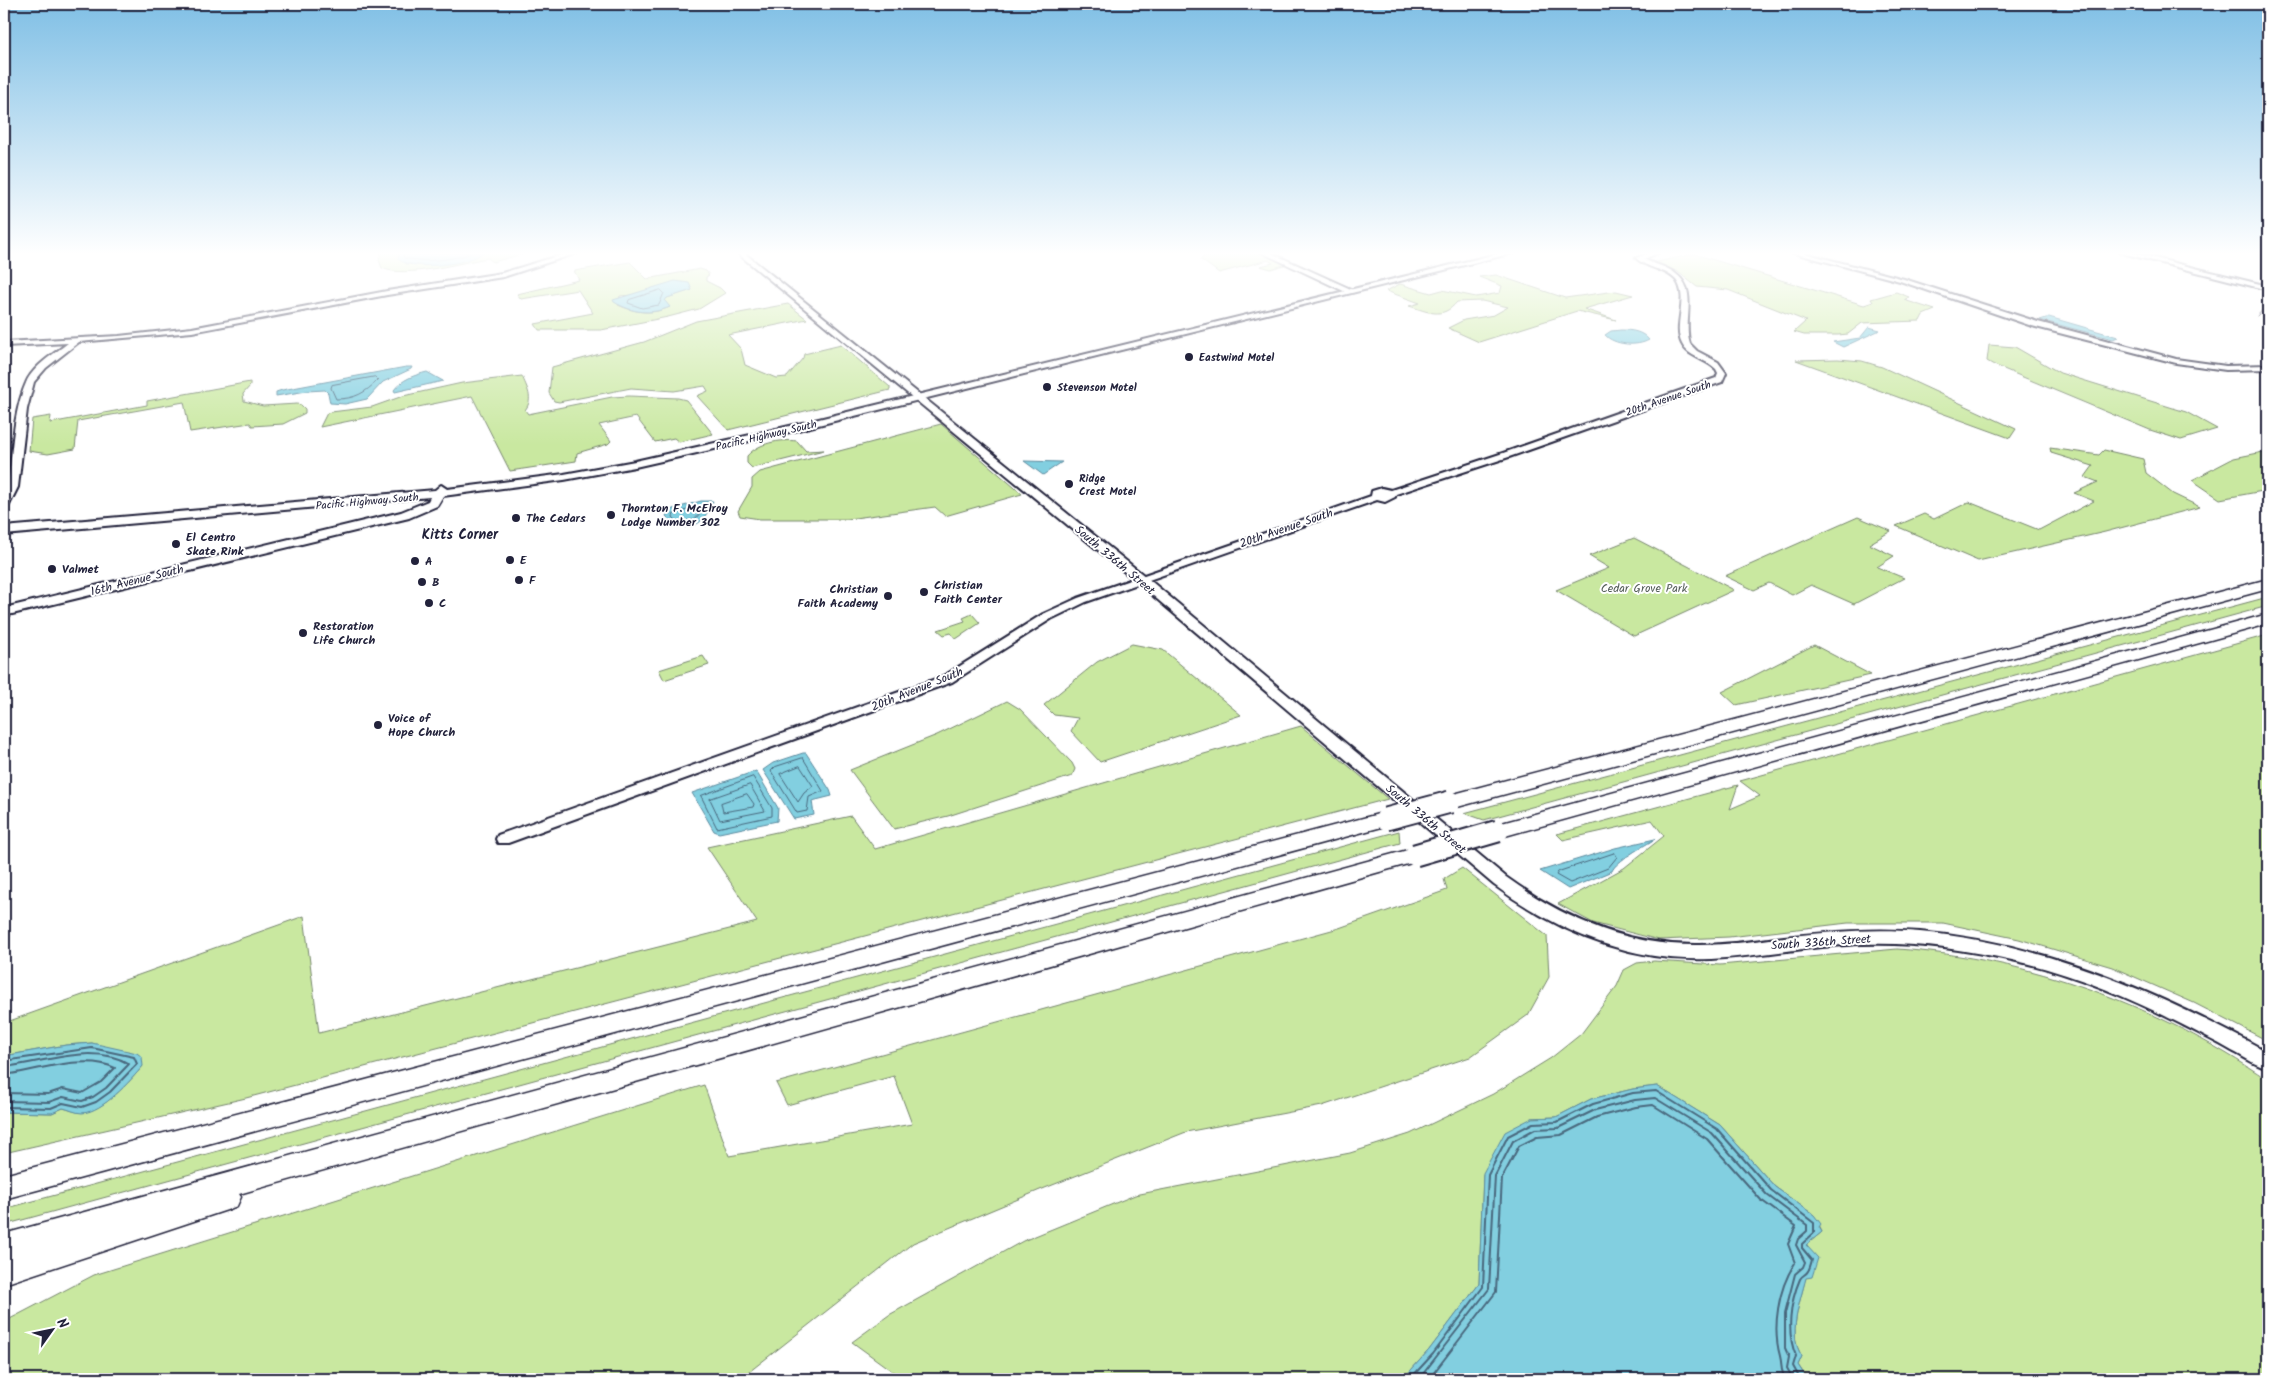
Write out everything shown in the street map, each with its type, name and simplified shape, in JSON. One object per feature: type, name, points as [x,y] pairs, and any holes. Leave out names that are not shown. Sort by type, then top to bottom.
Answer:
[{"type":"highway","points":[[4,1187],[2268,584]]},
{"type":"highway","points":[[4,1247],[1498,831],[2268,619]]},
{"type":"highway","points":[[4,1270],[460,1121]]},
{"type":"highway","points":[[4,1179],[158,1147]]},
{"type":"main road","name":"South 336th Street","points":[[818,317],[1142,580],[1500,881],[1523,899],[1560,921],[1582,931],[1633,946],[1691,952],[1815,941],[1896,938],[1937,940],[1981,947],[2045,961],[2124,988],[2202,1024],[2264,1059]]},
{"type":"main road","name":"Pacific Highway South","points":[[4,531],[564,477],[704,449],[1223,317]]},
{"type":"main road","name":"Pacific Highway South","points":[[4,523],[441,490],[629,457],[915,395],[1131,345],[1241,317]]},
{"type":"main road","points":[[1174,334],[1217,321],[1216,318]]},
{"type":"main road","points":[[1131,345],[1130,343],[1133,341],[1183,326]]},
{"type":"main road","points":[[704,449],[701,446],[768,426]]},
{"type":"main road","name":"16th Avenue South","points":[[4,612],[395,517],[426,508],[433,504],[441,490]]},
{"type":"street","points":[[4,344],[146,336],[192,330],[263,317]]},
{"type":"street","name":"20th Avenue South","points":[[503,839],[948,679],[973,665],[1051,613],[1082,600],[1376,497],[1389,498],[1392,495],[1390,493],[1714,383],[1721,378],[1722,371],[1717,365],[1690,349],[1684,339],[1684,317]]},
{"type":"street","points":[[2013,317],[2122,347],[2194,364],[2249,369],[2268,367]]},
{"type":"street","points":[[4,505],[13,487],[23,409],[30,382],[43,366],[77,340]]},
{"type":"green space","points":[[574,317],[670,317],[601,330],[539,330],[535,324]]},
{"type":"green space","points":[[720,317],[804,317],[807,319],[728,335],[741,349],[745,365],[776,378],[787,377],[803,358],[804,354],[841,345],[890,387],[890,390],[728,430],[697,396],[708,391],[705,386],[674,391],[631,388],[559,402],[554,401],[549,393],[552,367],[644,342],[696,321]]},
{"type":"green space","points":[[1485,317],[1559,317],[1479,342],[1448,328],[1464,320]]},
{"type":"green space","points":[[1795,317],[1922,317],[1920,321],[1862,323],[1848,334],[1804,335],[1794,332],[1806,321]]},
{"type":"green space","points":[[1989,345],[2015,347],[2060,373],[2186,412],[2217,429],[2181,440],[2150,430],[1994,365],[1987,361]]},
{"type":"green space","points":[[1838,359],[1862,361],[1882,367],[2016,429],[2010,438],[1796,360]]},
{"type":"green space","points":[[522,376],[529,393],[529,402],[525,410],[528,414],[612,397],[678,398],[686,400],[713,434],[679,442],[674,438],[655,442],[636,417],[599,425],[611,441],[608,444],[577,453],[576,461],[510,471],[472,396],[320,427],[327,413],[372,407],[403,396],[462,383]]},
{"type":"green space","points":[[250,382],[250,386],[243,394],[244,401],[263,406],[297,404],[305,409],[305,413],[283,424],[252,426],[250,423],[190,432],[184,402],[78,421],[75,449],[48,454],[29,451],[32,419],[51,416],[50,423],[147,405],[147,401]]},
{"type":"green space","points":[[941,424],[1022,494],[945,516],[935,507],[847,519],[760,519],[740,516],[738,511],[752,487],[752,479],[760,472]]},
{"type":"green space","points":[[777,441],[797,441],[806,451],[824,450],[752,468],[747,463],[747,456],[763,445]]},
{"type":"green space","points":[[2050,448],[2099,455],[2104,450],[2143,459],[2146,473],[2173,494],[2200,507],[2105,532],[1978,561],[1896,526],[1924,514],[1934,519],[1969,502],[2039,530],[2094,501],[2074,493],[2098,482],[2085,477],[2093,466],[2051,453]]},
{"type":"green space","points":[[2268,451],[2268,490],[2220,499],[2192,480],[2234,458]]},
{"type":"green space","points":[[1858,517],[1891,531],[1869,544],[1894,556],[1877,567],[1904,578],[1854,604],[1811,585],[1792,595],[1769,583],[1754,590],[1725,576]]},
{"type":"green space","name":"Cedar Grove Park","points":[[1634,538],[1734,590],[1634,636],[1556,590],[1609,568],[1589,556]]},
{"type":"green space","points":[[2268,597],[2268,606],[1484,820],[1464,813]]},
{"type":"green space","points":[[972,614],[980,623],[956,639],[951,633],[944,635],[938,630],[965,621],[963,618]]},
{"type":"green space","points":[[2268,635],[2268,1041],[2194,1003],[2112,967],[2019,939],[1943,923],[1848,923],[1729,937],[1659,940],[1593,923],[1558,904],[1624,868],[1664,836],[1652,820],[1563,840],[1557,834],[1738,785],[1730,809],[1760,796],[1740,781]]},
{"type":"green space","points":[[1132,644],[1163,650],[1241,715],[1100,762],[1071,731],[1078,718],[1054,715],[1044,705],[1097,662]]},
{"type":"green space","points":[[1814,645],[1871,675],[1736,705],[1722,692]]},
{"type":"green space","points":[[703,656],[709,665],[664,680],[659,670]]},
{"type":"green space","points":[[1007,701],[1020,709],[1072,763],[1075,769],[1072,776],[948,816],[894,829],[850,770],[937,735]]},
{"type":"green space","points":[[1301,726],[1388,799],[246,1098],[4,1153],[4,1112],[52,1113],[63,1108],[77,1112],[90,1111],[115,1095],[143,1066],[92,1043],[66,1045],[4,1056],[4,1023],[304,916],[319,1033],[757,922],[707,847],[851,816],[875,849]]},
{"type":"green space","points":[[1399,831],[1400,843],[4,1225],[4,1209]]},
{"type":"green space","points":[[1462,868],[1547,936],[1549,977],[1528,1015],[1470,1057],[1322,1106],[1186,1132],[913,1243],[740,1379],[4,1379],[4,1322],[94,1275],[704,1085],[729,1156],[912,1124],[894,1076],[787,1105],[776,1083],[1339,928],[1447,890],[1444,879]]},
{"type":"green space","points":[[1897,949],[1947,954],[1996,963],[2044,975],[2091,990],[2137,1008],[2182,1029],[2226,1053],[2268,1080],[2268,1379],[1804,1379],[1805,1375],[1798,1365],[1802,1356],[1795,1338],[1795,1329],[1806,1276],[1806,1245],[1822,1232],[1814,1215],[1775,1187],[1720,1125],[1657,1086],[1633,1089],[1591,1099],[1556,1117],[1532,1118],[1483,1174],[1479,1284],[1429,1350],[1403,1379],[903,1379],[852,1342],[889,1315],[1023,1241],[1135,1195],[1350,1153],[1410,1134],[1493,1094],[1551,1058],[1581,1034],[1617,986],[1624,970],[1637,963],[1654,961],[1720,965]]},
{"type":"water","points":[[2049,317],[2118,337],[2113,339],[2040,320]]},
{"type":"water","points":[[1869,327],[1880,330],[1843,347],[1833,342],[1860,338]]},
{"type":"water","points":[[1621,330],[1640,333],[1649,340],[1638,344],[1626,344],[1614,341],[1605,335],[1611,331]]},
{"type":"water","points":[[412,367],[383,382],[367,399],[345,404],[330,403],[328,393],[325,390],[276,396],[276,392],[282,390]]},
{"type":"water","points":[[427,372],[443,381],[395,392],[394,390],[397,386],[405,380]]},
{"type":"water","points":[[1024,461],[1062,462],[1043,475]]},
{"type":"water","points":[[701,501],[713,501],[704,518],[696,524],[677,527],[666,516],[673,509]]},
{"type":"water","points":[[806,753],[832,796],[812,801],[814,815],[794,819],[763,770],[773,763]]},
{"type":"water","points":[[756,771],[778,808],[777,821],[719,833],[714,831],[692,793]]},
{"type":"water","points":[[1655,839],[1624,858],[1612,871],[1568,889],[1540,871],[1615,848]]},
{"type":"water","points":[[92,1043],[137,1053],[142,1057],[143,1066],[116,1095],[90,1111],[80,1113],[63,1108],[52,1113],[4,1112],[4,1056],[66,1045]]},
{"type":"water","points":[[1657,1086],[1720,1125],[1775,1187],[1814,1215],[1821,1224],[1819,1227],[1822,1232],[1806,1245],[1818,1258],[1812,1277],[1806,1278],[1796,1318],[1795,1338],[1802,1356],[1798,1365],[1805,1376],[1804,1379],[1403,1379],[1429,1350],[1479,1284],[1483,1173],[1505,1132],[1532,1118],[1556,1117],[1591,1099],[1633,1089]]},
{"type":"place","name":"Eastwind Motel","points":[[1189,357]]},
{"type":"place","name":"Stevenson Motel","points":[[1047,387]]},
{"type":"place","name":"Ridge Crest Motel","points":[[1069,484]]},
{"type":"place","name":"Thornton F. McElroy Lodge Number 302","points":[[611,515]]},
{"type":"place","name":"The Cedars","points":[[516,518]]},
{"type":"place","name":"El Centro Skate Rink","points":[[176,544]]},
{"type":"place","name":"E","points":[[510,560]]},
{"type":"place","name":"A","points":[[415,561]]},
{"type":"place","name":"Valmet","points":[[52,569]]},
{"type":"place","name":"F","points":[[519,580]]},
{"type":"place","name":"B","points":[[422,582]]},
{"type":"place","name":"Christian Faith Center","points":[[924,592]]},
{"type":"place","name":"Christian Faith Academy","points":[[888,596]]},
{"type":"place","name":"C","points":[[429,603]]},
{"type":"place","name":"Restoration Life Church","points":[[303,633]]},
{"type":"place","name":"Voice of Hope Church","points":[[378,725]]},
{"type":"district","name":"Kitts Corner","points":[[460,534]]}]
